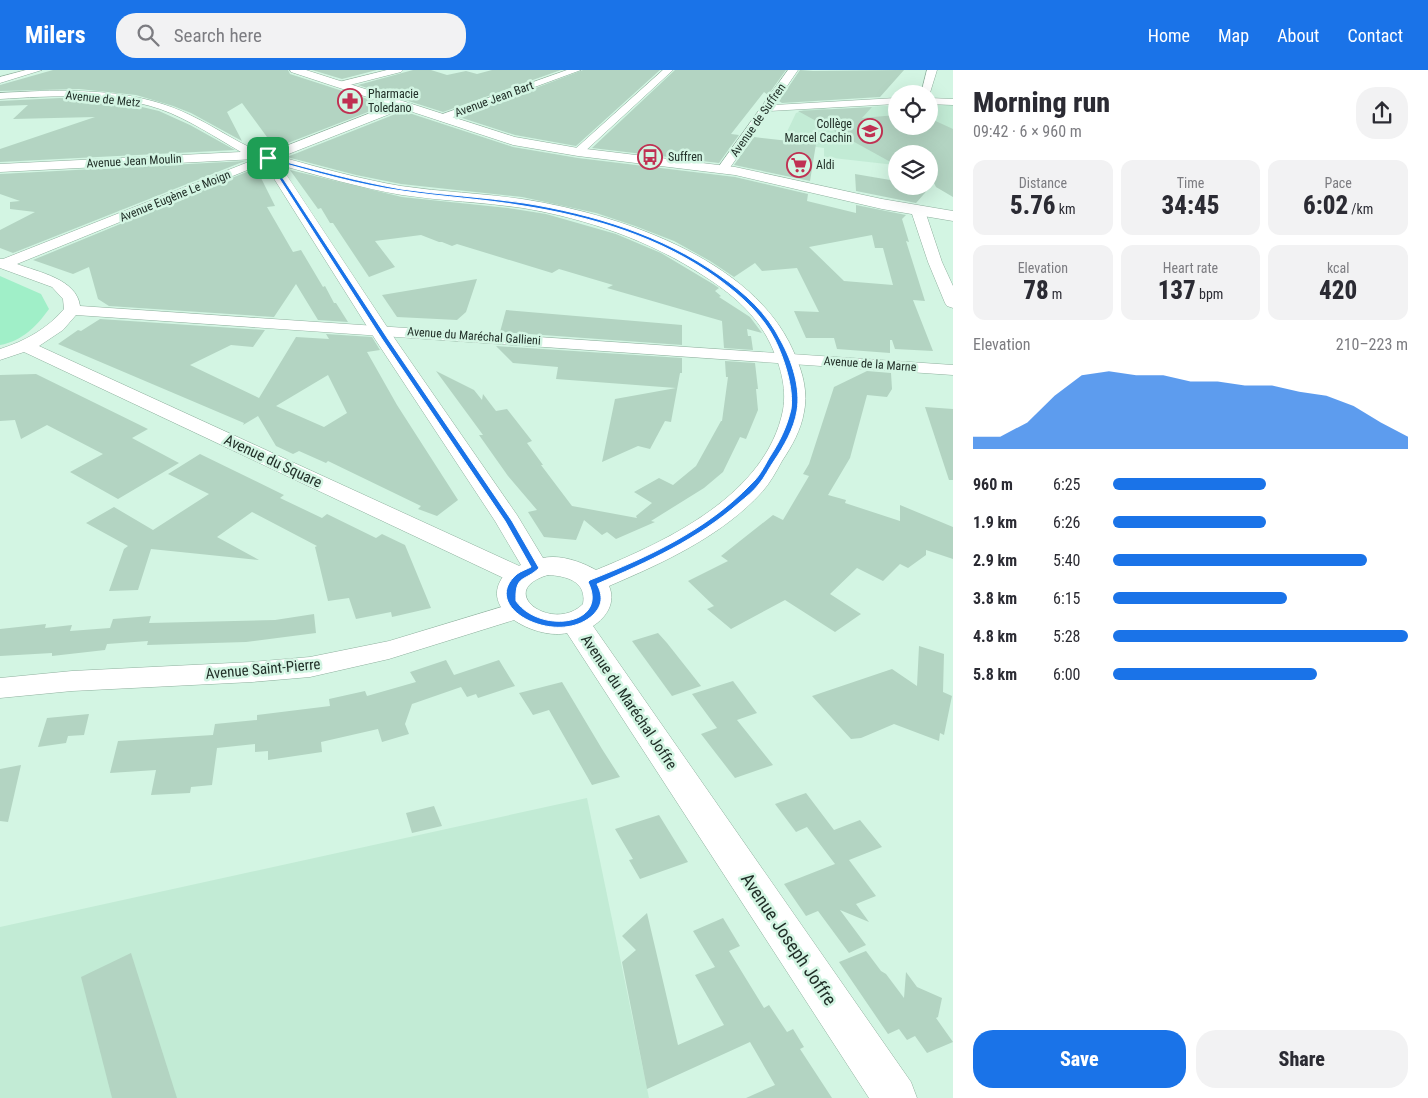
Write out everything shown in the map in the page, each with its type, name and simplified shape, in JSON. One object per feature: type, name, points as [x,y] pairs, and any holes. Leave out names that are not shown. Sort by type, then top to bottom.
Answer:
[{"type":"street","points":[[0,80],[37,70]]},
{"type":"street","points":[[294,70],[513,141],[578,152],[724,169],[918,211],[953,216]]},
{"type":"street","points":[[342,84],[398,70]]},
{"type":"street","name":"Avenue Jean Bart","points":[[441,118],[576,70]]},
{"type":"street","points":[[578,152],[668,70]]},
{"type":"street","name":"Avenue de Suffren","points":[[724,169],[793,70]]},
{"type":"street","points":[[928,85],[932,70]]},
{"type":"street","name":"Avenue de Metz","points":[[0,96],[93,95],[136,100],[162,107],[197,122],[271,161]]},
{"type":"street","points":[[767,108],[888,101]]},
{"type":"street","points":[[938,101],[953,102]]},
{"type":"street","name":"Avenue Eugène Le Moign","points":[[2,263],[271,161],[401,105]]},
{"type":"street","points":[[271,161],[379,330],[508,521],[528,572]]},
{"type":"street","points":[[271,161],[336,177],[402,190],[555,210],[638,233],[696,261],[740,292],[761,314],[773,330],[788,359],[795,402],[791,422],[777,451],[756,484],[718,518],[678,543],[634,565],[592,582]]},
{"type":"street","name":"Avenue Jean Moulin","points":[[0,168],[271,161]]},
{"type":"street","points":[[918,211],[936,262],[953,302]]},
{"type":"street","points":[[0,355],[27,346],[60,325],[72,310],[70,298],[57,284],[2,263]]},
{"type":"street","name":"Avenue du Maréchal Gallieni","points":[[72,310],[788,359]]},
{"type":"street","name":"Avenue du Square","points":[[27,346],[528,572]]},
{"type":"street","name":"Avenue de la Marne","points":[[788,359],[953,370]]},
{"type":"street","points":[[561,566],[581,573],[592,582],[597,591],[598,601],[596,607],[584,618],[574,622],[548,624],[527,617],[518,610],[510,594],[514,581],[528,572],[561,566]]},
{"type":"street","name":"Avenue Saint-Pierre","points":[[0,688],[107,679],[310,667],[402,647],[446,635],[518,610]]},
{"type":"street","name":"Avenue du Maréchal Joffre","points":[[574,622],[683,781]]},
{"type":"street","name":"Avenue Joseph Joffre","points":[[683,781],[895,1098]]},
{"type":"shaded area","name":"Collège Marcel Cachin","points":[[938,104],[953,105],[953,153],[938,155],[938,145],[888,145],[888,164],[824,157],[824,148],[795,144],[784,138],[796,113],[804,110],[824,108],[831,110],[888,106],[888,135],[938,135]]},
{"type":"shaded area","points":[[587,798],[649,1098],[0,1098],[0,927]]},
{"type":"green space","points":[[0,276],[41,294],[49,309],[39,322],[22,337],[0,345]]},
{"type":"building","points":[[53,70],[288,70],[290,74],[386,105],[275,148],[242,103],[227,112],[242,141],[191,113],[136,95],[79,89],[0,91],[0,85]]},
{"type":"building","points":[[312,70],[377,70],[342,79]]},
{"type":"building","points":[[413,70],[431,70],[447,75],[466,71],[477,74],[492,70],[561,70],[443,112],[358,85]]},
{"type":"building","points":[[583,70],[660,70],[576,146],[515,135],[459,117]]},
{"type":"building","points":[[675,70],[786,70],[768,95],[764,92],[731,134],[739,135],[719,163],[592,148]]},
{"type":"building","points":[[800,70],[904,70],[891,85],[888,85],[888,88],[880,97],[782,103],[779,101]]},
{"type":"building","points":[[60,98],[121,102],[159,111],[190,125],[235,150],[0,162],[0,149],[95,117],[13,119],[28,105],[0,106],[0,101]]},
{"type":"building","points":[[872,107],[862,118],[888,116],[888,135],[938,135],[938,122],[953,129],[953,197],[938,188],[938,145],[888,145],[888,161],[798,111]]},
{"type":"building","points":[[403,111],[513,147],[578,158],[735,177],[808,194],[807,201],[856,213],[856,205],[906,215],[902,219],[909,242],[906,241],[925,301],[913,300],[933,351],[895,349],[892,340],[890,340],[890,353],[837,349],[834,338],[806,338],[794,311],[819,312],[797,268],[762,271],[755,263],[734,277],[674,241],[596,213],[522,197],[401,184],[356,175],[287,157]],"holes":[[[872,235],[875,248],[883,248],[893,285],[844,281],[809,247]]]},
{"type":"building","points":[[754,137],[816,144],[810,181],[734,165]]},
{"type":"building","points":[[245,161],[13,253],[0,248],[0,230],[35,212],[10,209],[10,202],[20,201],[0,194],[0,174]]},
{"type":"building","points":[[256,168],[275,206],[267,207],[293,252],[301,250],[323,287],[325,286],[334,303],[336,303],[348,322],[318,320],[296,284],[274,317],[109,306],[98,299],[89,267],[73,274],[33,260]]},
{"type":"building","points":[[290,170],[402,197],[508,208],[546,214],[616,234],[661,253],[719,288],[715,291],[721,296],[719,297],[750,317],[762,333],[747,329],[748,336],[751,336],[753,350],[724,348],[722,321],[607,288],[613,285],[559,269],[552,273],[457,244],[452,246],[421,235],[375,241],[395,267],[369,277],[333,223],[330,223],[321,208],[318,209]]},
{"type":"building","points":[[855,174],[888,180],[888,195],[923,195],[916,203],[856,191]]},
{"type":"building","points":[[477,279],[466,312],[457,320],[397,317],[382,295]]},
{"type":"building","points":[[506,310],[682,325],[682,345],[500,332]]},
{"type":"building","points":[[100,319],[265,330],[253,347],[231,345],[190,365],[259,398],[296,337],[329,339],[326,334],[372,337],[380,350],[367,352],[397,405],[458,500],[437,516],[418,509],[421,506],[328,461],[326,463],[299,451],[293,454],[276,446],[258,416],[243,425],[244,423],[58,344],[78,330],[81,331]],"holes":[[[328,375],[347,413],[324,427],[276,406]]]},
{"type":"building","points":[[496,346],[682,358],[682,373],[680,373],[671,422],[665,421],[650,449],[638,446],[602,462],[615,399],[676,388],[556,379],[558,367],[513,363]]},
{"type":"building","points":[[725,361],[755,363],[758,410],[746,439],[740,437],[723,472],[704,488],[651,521],[655,522],[616,539],[607,532],[602,535],[584,520],[576,540],[544,537],[528,512],[537,510],[508,476],[479,435],[483,435],[436,371],[474,390],[482,400],[483,394],[496,411],[507,409],[532,441],[527,443],[572,506],[637,518],[636,516],[652,503],[634,492],[659,478],[673,485],[696,466],[722,421],[728,377],[726,377]]},
{"type":"building","points":[[867,371],[891,373],[892,389],[887,397],[867,395],[850,458],[828,495],[846,500],[845,503],[900,521],[900,505],[953,527],[953,559],[926,550],[926,555],[908,568],[900,564],[883,581],[857,568],[830,594],[861,614],[835,632],[785,600],[731,629],[707,609],[714,606],[688,581],[728,561],[721,556],[773,515],[783,520],[809,476],[803,474],[809,464],[834,387]]},
{"type":"building","points":[[36,374],[148,429],[132,438],[179,463],[118,499],[70,472],[103,454],[47,425],[21,439],[15,420],[0,421],[0,375]]},
{"type":"building","points":[[925,407],[953,409],[953,480],[949,480]]},
{"type":"building","points":[[200,454],[284,495],[280,498],[322,518],[327,514],[376,538],[382,534],[405,545],[431,608],[392,617],[391,612],[356,619],[349,598],[328,601],[315,547],[317,546],[252,512],[217,537],[259,560],[151,549],[138,590],[109,591],[124,549],[128,546],[86,523],[114,507],[153,530],[209,494],[168,474]]},
{"type":"building","points":[[314,614],[316,633],[246,642],[147,645],[148,641],[107,644],[105,650],[52,656],[52,653],[0,656],[0,629],[46,624],[45,628],[72,625],[70,631],[110,628],[113,619],[151,616],[149,623],[275,620]]},
{"type":"building","points":[[658,633],[701,686],[672,696],[632,641]]},
{"type":"building","points":[[919,646],[944,654],[943,692],[952,696],[944,735],[940,733],[939,741],[894,724],[861,738],[851,739],[812,696],[892,669],[917,686]]},
{"type":"building","points":[[446,660],[454,675],[499,660],[515,686],[478,698],[476,694],[467,697],[461,687],[412,704],[405,724],[409,734],[382,742],[378,729],[321,742],[322,752],[268,760],[268,751],[255,752],[255,744],[217,748],[212,785],[191,787],[190,793],[151,795],[156,770],[110,773],[118,741],[213,735],[215,724],[257,720],[257,715],[330,706],[329,699],[365,691],[367,696],[416,682],[410,672]]},
{"type":"building","points":[[733,681],[757,713],[737,720],[773,765],[735,778],[701,734],[717,728],[692,694]]},
{"type":"building","points":[[562,682],[620,777],[592,785],[549,710],[533,715],[519,693]]},
{"type":"building","points":[[89,714],[84,735],[68,736],[66,743],[38,747],[47,718]]},
{"type":"building","points":[[21,765],[8,822],[0,821],[0,769]]},
{"type":"building","points":[[806,793],[834,830],[860,820],[882,847],[849,860],[876,896],[856,904],[869,922],[840,910],[866,945],[849,953],[818,911],[806,916],[784,884],[835,864],[807,827],[796,832],[775,804]]},
{"type":"building","points":[[434,806],[442,826],[412,833],[406,813]]},
{"type":"building","points":[[659,815],[688,862],[640,879],[629,860],[633,859],[615,829]]},
{"type":"building","points":[[647,913],[678,1045],[724,1025],[695,975],[715,967],[693,931],[723,918],[740,946],[729,951],[764,1008],[769,1005],[787,1032],[793,1029],[804,1047],[800,1049],[832,1098],[746,1098],[775,1085],[750,1042],[647,1089],[622,962],[636,950],[622,936]]},
{"type":"building","points":[[866,951],[904,998],[906,972],[917,987],[942,998],[938,1017],[936,1018],[953,1042],[927,1053],[915,1036],[907,1040],[899,1029],[888,1034],[839,962]]},
{"type":"building","points":[[131,953],[177,1098],[112,1098],[81,977]]},
{"type":"place","name":"Pharmacie Toledano","points":[[350,101]]},
{"type":"place","name":"Collège Marcel Cachin","points":[[870,131]]},
{"type":"place","name":"Suffren","points":[[650,157]]},
{"type":"place","name":"Aldi","points":[[799,165]]},
{"type":"route","points":[[268,158],[363,183],[402,190],[523,204],[572,214],[638,233],[696,261],[740,292],[761,314],[773,330],[788,359],[795,402],[791,422],[777,451],[756,484],[718,518],[678,543],[634,565],[592,582],[597,591],[598,601],[596,607],[584,618],[557,625],[538,622],[527,617],[518,610],[512,601],[511,588],[514,581],[520,576],[536,568],[508,521],[385,339],[268,158]]}]
